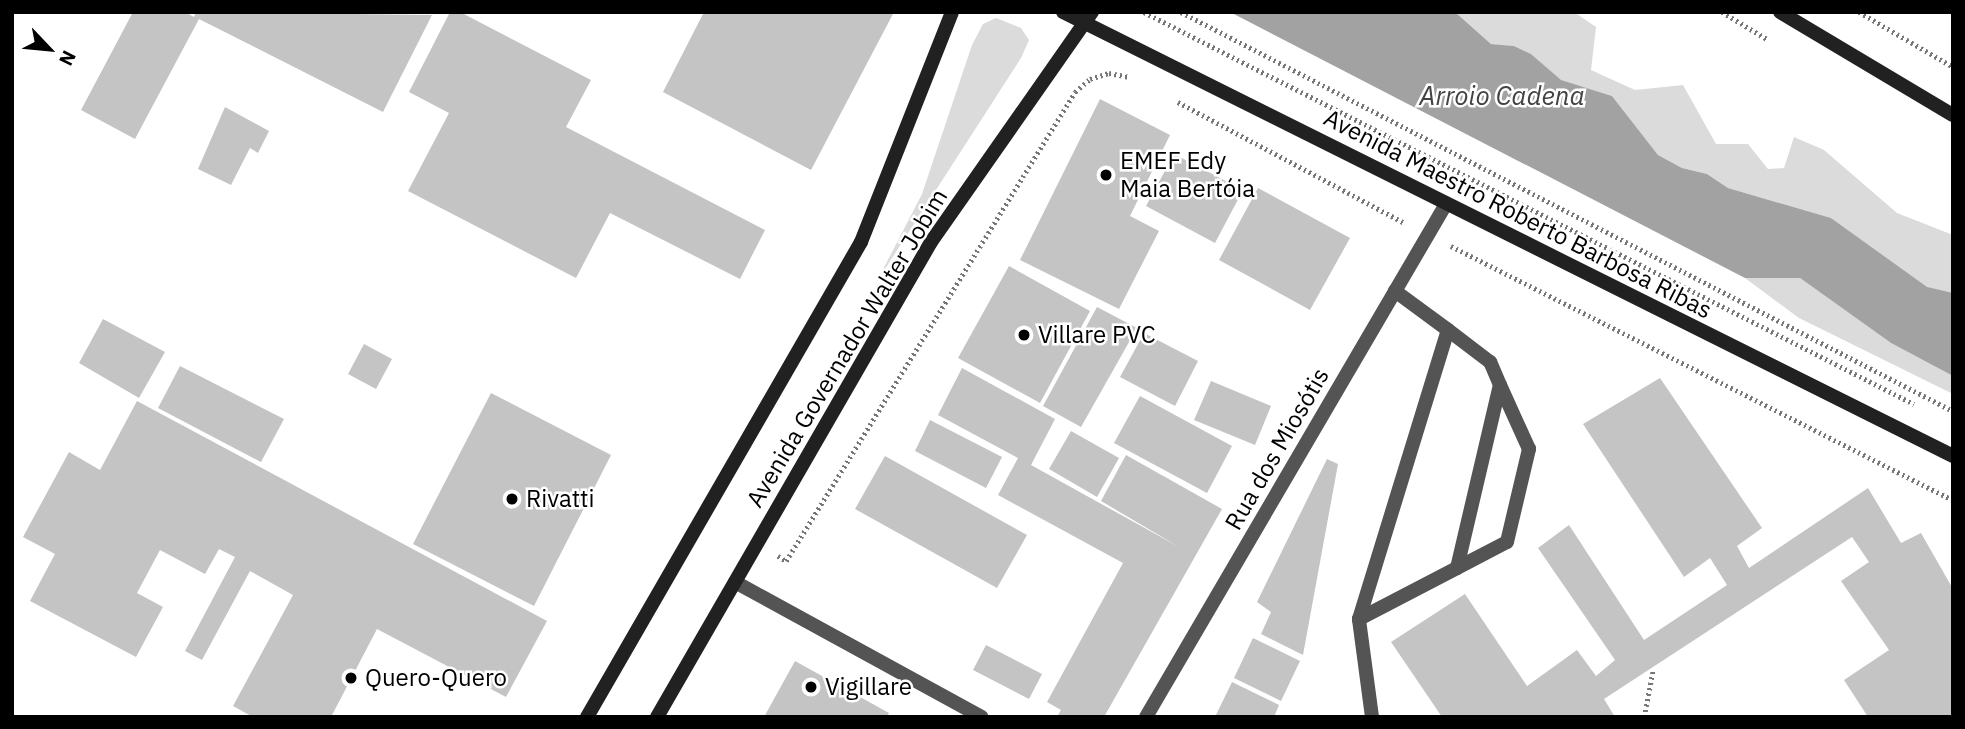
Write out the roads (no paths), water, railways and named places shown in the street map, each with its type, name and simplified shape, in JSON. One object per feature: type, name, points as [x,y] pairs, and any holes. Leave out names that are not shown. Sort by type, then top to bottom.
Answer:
[{"type":"main road","name":"Avenida Governador Walter Jobim","points":[[587,717],[861,242],[953,12]]},
{"type":"main road","name":"Avenida Maestro Roberto Barbosa Ribas","points":[[1063,12],[1089,18],[1446,204],[1953,456]]},
{"type":"main road","points":[[1780,12],[1953,116]]},
{"type":"main road","name":"Avenida Governador Walter Jobim","points":[[657,717],[931,242],[1089,18]]},
{"type":"street","name":"Rua dos Miosótis","points":[[1146,717],[1446,204]]},
{"type":"street","points":[[1359,619],[1507,542],[1529,449],[1490,362],[1395,291]]},
{"type":"street","points":[[1372,717],[1359,619],[1448,330]]},
{"type":"street","points":[[1457,568],[1500,385]]},
{"type":"street","points":[[735,582],[982,717]]},
{"type":"water","name":"Arroio Cadena","points":[[1230,12],[1455,12],[1491,44],[1514,46],[1531,54],[1561,80],[1612,96],[1658,155],[1682,168],[1707,174],[1728,188],[1831,218],[1927,287],[1953,293],[1953,376],[1891,343],[1800,278],[1745,278]]},
{"type":"place","name":"EMEF Edy Maia Bertóia","points":[[1106,175]]},
{"type":"place","name":"Villare PVC","points":[[1024,335]]},
{"type":"place","name":"Rivatti","points":[[512,499]]},
{"type":"place","name":"Quero-Quero","points":[[351,678]]},
{"type":"place","name":"Vigillare","points":[[811,687]]}]
